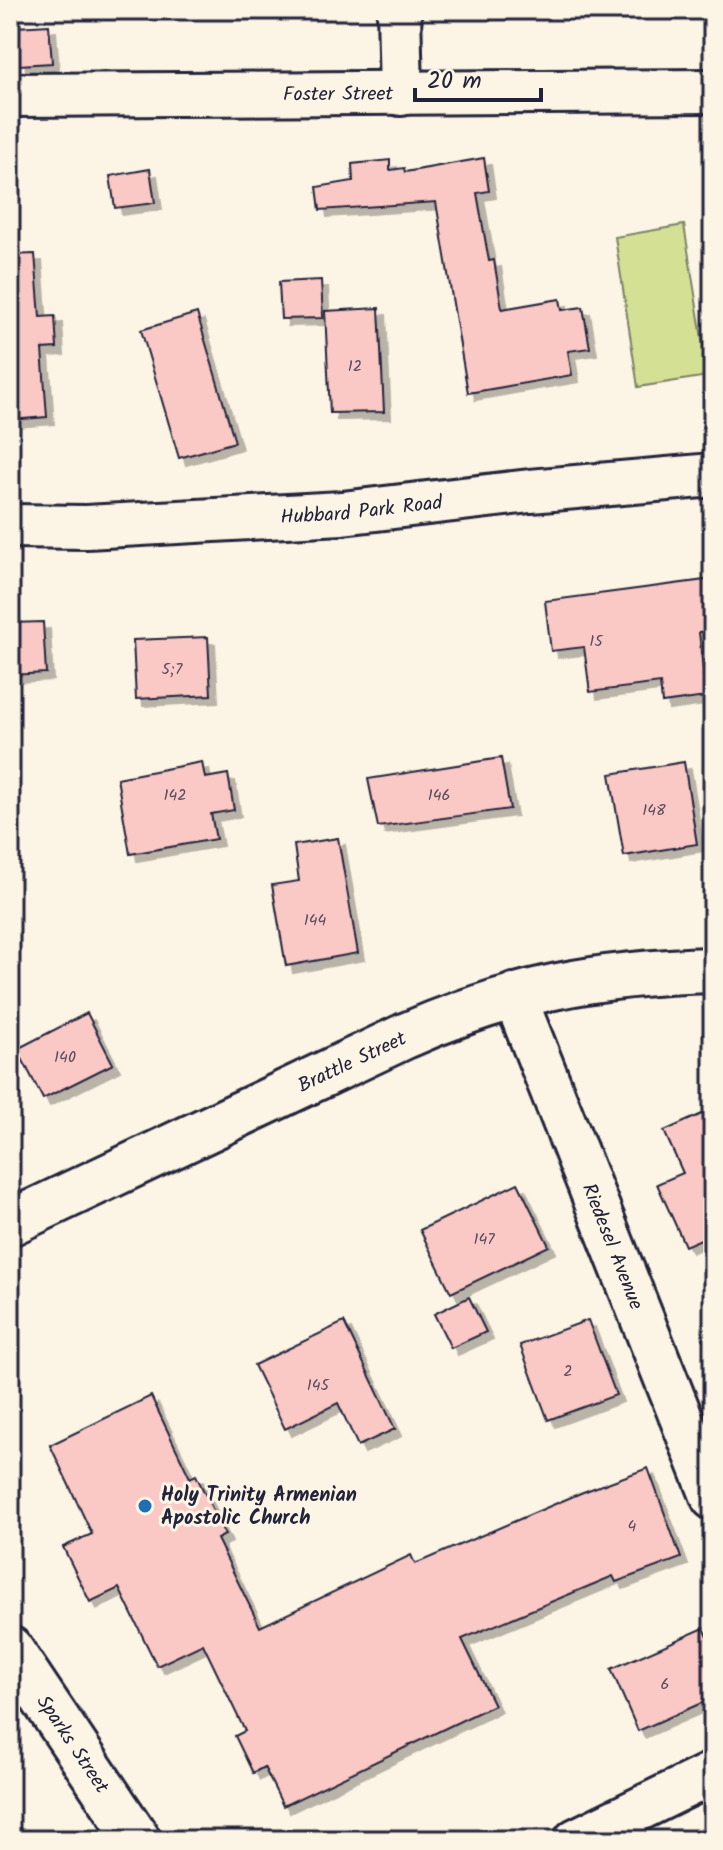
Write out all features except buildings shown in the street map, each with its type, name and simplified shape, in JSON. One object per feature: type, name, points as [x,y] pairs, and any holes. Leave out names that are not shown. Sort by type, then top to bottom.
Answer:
[{"type":"main road","name":"Brattle Street","points":[[10,1223],[405,1036],[469,1009],[514,995],[584,980],[713,970]]},
{"type":"main road","name":"Sparks Street","points":[[10,1649],[138,1840]]},
{"type":"street","points":[[399,10],[401,94]]},
{"type":"street","name":"Foster Street","points":[[10,95],[713,91]]},
{"type":"street","name":"Hubbard Park Road","points":[[10,526],[86,527],[342,513],[530,491],[713,475]]},
{"type":"street","name":"Riedesel Avenue","points":[[514,995],[713,1498]]},
{"type":"street","points":[[576,1840],[713,1773]]},
{"type":"green space","points":[[684,225],[708,376],[638,387],[615,237]]},
{"type":"place","name":"Holy Trinity Armenian Apostolic Church","points":[[145,1506]]}]
